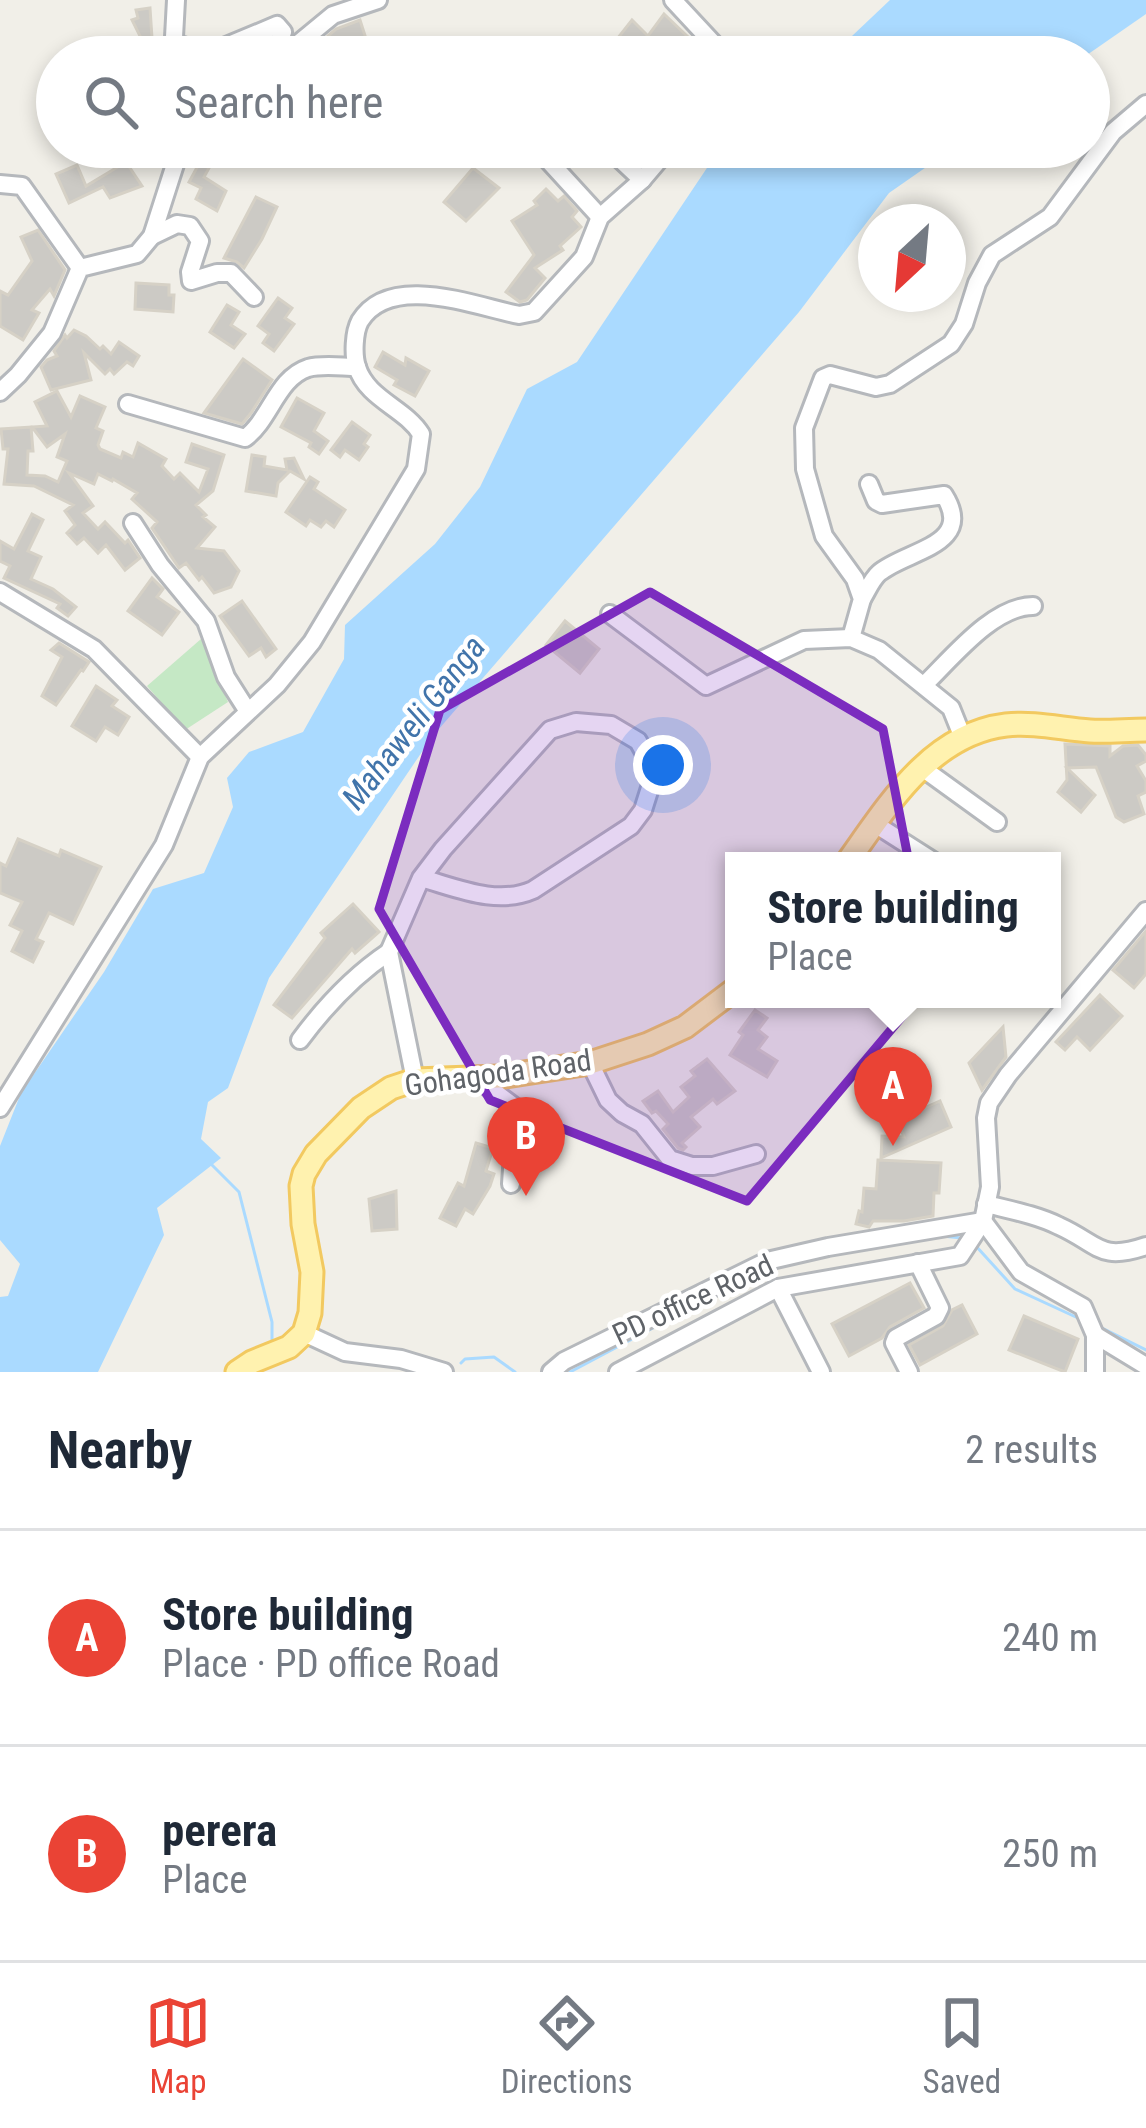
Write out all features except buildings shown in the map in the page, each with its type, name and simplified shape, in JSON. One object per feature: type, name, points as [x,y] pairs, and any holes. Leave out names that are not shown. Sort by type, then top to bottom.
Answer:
[{"type":"main road","points":[[855,852],[921,767],[963,738],[1016,724],[1146,730]]},
{"type":"main road","name":"Gohagoda Road","points":[[297,1340],[310,1313],[312,1286],[301,1200],[304,1174],[316,1154],[361,1108],[391,1088],[415,1080],[533,1073],[590,1063],[685,1028],[725,997]]},
{"type":"main road","points":[[237,1372],[297,1340]]},
{"type":"street","points":[[174,36],[176,0]]},
{"type":"street","points":[[308,36],[333,15],[378,0]]},
{"type":"street","points":[[673,0],[706,36]]},
{"type":"street","points":[[251,36],[278,25],[281,36]]},
{"type":"street","points":[[1110,136],[1146,104]]},
{"type":"street","points":[[80,268],[137,254],[152,236],[173,168]]},
{"type":"street","points":[[555,168],[600,217]]},
{"type":"street","points":[[630,168],[642,180]]},
{"type":"street","points":[[0,1108],[164,844],[200,757],[277,685],[312,642],[416,469],[421,434],[413,422],[375,394],[357,367],[355,331],[364,314],[386,297],[417,294],[519,315],[534,311],[584,256],[600,217],[652,168]]},
{"type":"street","points":[[862,598],[855,579],[824,536],[805,469],[804,428],[823,378],[830,375],[876,387],[890,384],[951,344],[992,255],[1050,218],[1087,168]]},
{"type":"street","points":[[0,184],[22,186],[80,268]]},
{"type":"street","points":[[152,236],[177,224],[190,226],[200,241],[191,281],[231,273],[254,297]]},
{"type":"street","points":[[0,392],[52,334],[80,268]]},
{"type":"street","points":[[128,404],[245,438],[258,429],[287,382],[308,368],[357,367]]},
{"type":"street","points":[[851,638],[862,598],[878,574],[944,538],[953,525],[944,495],[882,504],[868,484]]},
{"type":"street","points":[[133,523],[206,621],[226,677],[247,710]]},
{"type":"street","points":[[0,592],[94,649],[200,757]]},
{"type":"street","points":[[924,685],[998,615],[1033,605]]},
{"type":"street","points":[[610,614],[706,686],[804,640],[851,638],[879,650],[951,708],[963,738]]},
{"type":"street","points":[[300,1040],[327,1004],[389,952],[421,878],[550,730],[576,722],[611,725],[638,741],[655,772],[643,810],[632,826],[522,895],[491,897],[421,878]]},
{"type":"street","points":[[921,767],[997,821]]},
{"type":"street","points":[[875,824],[919,852]]},
{"type":"street","points":[[618,1372],[778,1288],[960,1256],[977,1228],[990,1187],[988,1103],[1146,911]]},
{"type":"street","points":[[389,952],[415,1080]]},
{"type":"street","points":[[590,1063],[608,1100],[642,1124],[670,1159],[713,1166],[756,1154]]},
{"type":"street","points":[[476,1078],[516,1108],[512,1184]]},
{"type":"street","points":[[977,1228],[1058,1225],[1105,1252],[1122,1254],[1146,1246]]},
{"type":"street","points":[[977,1228],[1021,1272],[1083,1307],[1095,1335],[1095,1372]]},
{"type":"street","name":"PD office Road","points":[[550,1372],[767,1262],[828,1246],[977,1228]]},
{"type":"street","points":[[909,1372],[894,1342],[936,1316],[940,1308],[917,1263]]},
{"type":"street","points":[[778,1288],[821,1372]]},
{"type":"street","points":[[1095,1335],[1146,1366]]},
{"type":"street","points":[[297,1340],[444,1372]]},
{"type":"highlighted area","points":[[650,592],[883,729],[932,981],[747,1201],[490,1100],[379,909],[440,710]]},
{"type":"green space","points":[[201,639],[228,702],[185,730],[147,686]]},
{"type":"water","points":[[890,0],[1146,0],[1146,14],[1110,39],[852,36]]},
{"type":"water","name":"Mahaweli Ganga","points":[[707,168],[925,168],[881,204],[858,204],[858,234],[799,312],[432,737],[269,978],[228,1088],[208,1102],[201,1139],[221,1158],[157,1208],[164,1235],[98,1372],[0,1372],[0,1297],[8,1296],[20,1264],[0,1240],[0,1146],[21,1093],[104,972],[153,889],[204,873],[233,807],[227,778],[249,752],[303,732],[344,659],[345,625],[435,544],[480,487],[527,389],[577,362]]},
{"type":"waterway","points":[[210,1163],[239,1192],[272,1322],[272,1341]]},
{"type":"waterway","points":[[942,1236],[962,1238]]},
{"type":"waterway","points":[[975,1245],[1015,1289],[1078,1318]]},
{"type":"waterway","points":[[570,1372],[698,1304]]},
{"type":"waterway","points":[[1102,1328],[1146,1350]]},
{"type":"waterway","points":[[461,1363],[494,1357],[515,1372]]},
{"type":"place","name":"Store building","points":[[893,1146]]},
{"type":"place","name":"perera","points":[[526,1196]]}]
